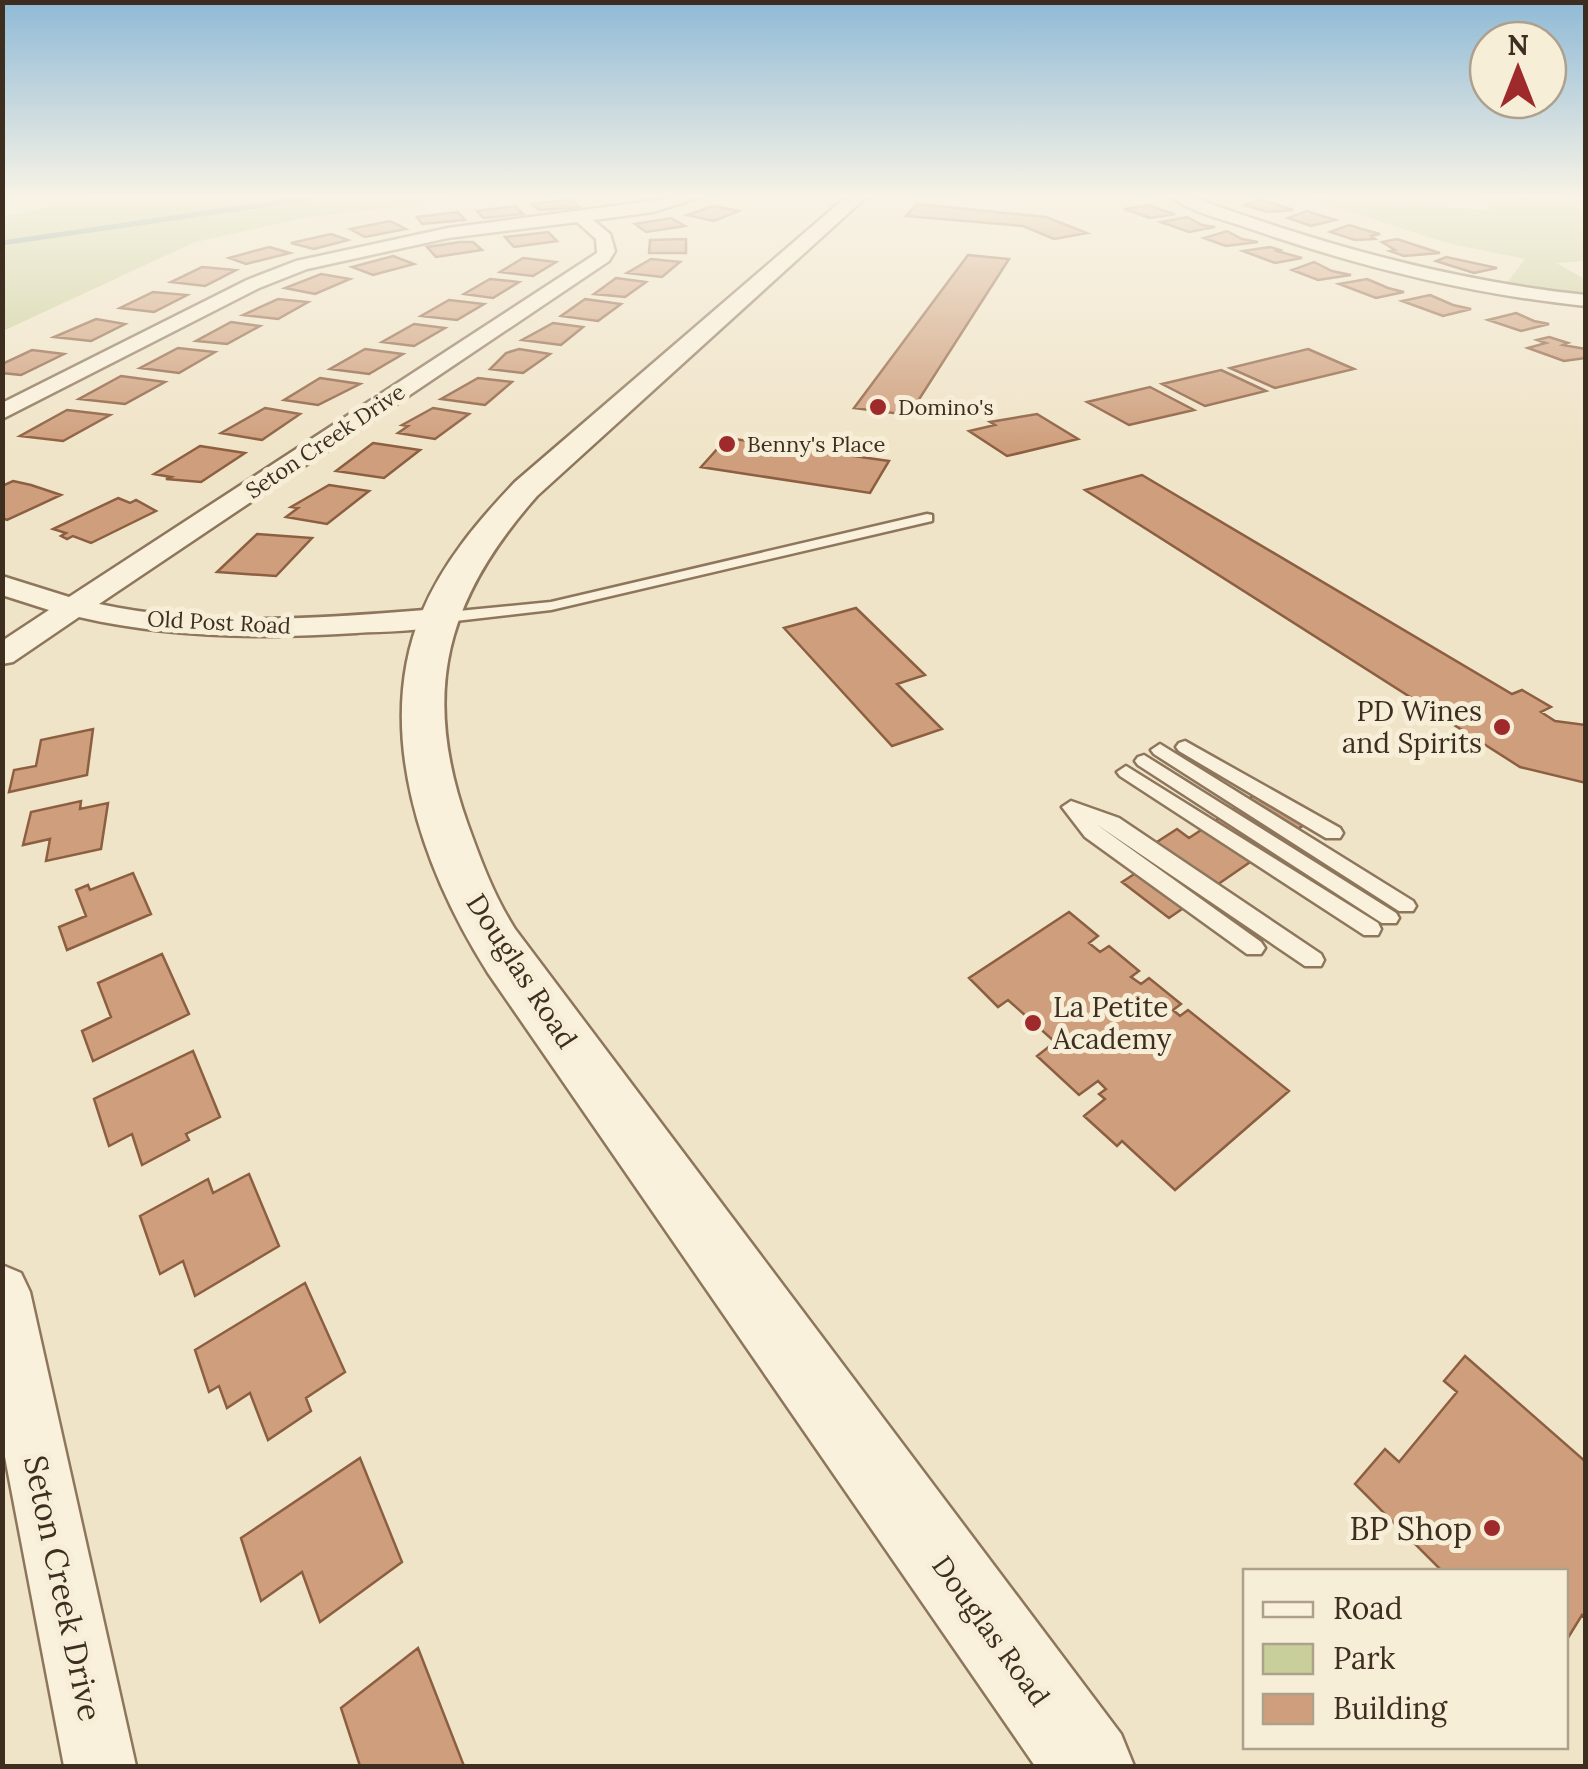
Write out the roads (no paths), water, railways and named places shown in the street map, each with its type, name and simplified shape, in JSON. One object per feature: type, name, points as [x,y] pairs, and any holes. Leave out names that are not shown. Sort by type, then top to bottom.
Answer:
[{"type":"street","points":[[2,412],[262,281]]},
{"type":"street","name":"Seton Creek Drive","points":[[2,655],[568,281]]},
{"type":"street","name":"Douglas Road","points":[[763,281],[506,509],[462,569],[438,618],[421,696],[425,765],[436,808],[477,911],[571,1048],[1088,1766]]},
{"type":"street","points":[[1439,281],[1584,302]]},
{"type":"street","name":"Old Post Road","points":[[2,585],[77,607],[174,624],[356,625],[438,618]]},
{"type":"street","name":"Seton Creek Drive","points":[[2,1292],[100,1766]]},
{"type":"lane","points":[[438,618],[551,606],[927,518]]},
{"type":"lane","points":[[1185,747],[1333,833]]},
{"type":"lane","points":[[1371,929],[1144,761],[1398,912]]},
{"type":"lane","points":[[1254,948],[1092,832],[1072,806],[1112,823],[1312,960]]},
{"type":"place","name":"Domino's","points":[[878,407]]},
{"type":"place","name":"Benny's Place","points":[[727,444]]},
{"type":"place","name":"PD Wines and Spirits","points":[[1502,727]]},
{"type":"place","name":"La Petite Academy","points":[[1033,1023]]},
{"type":"place","name":"BP Shop","points":[[1492,1528]]}]
